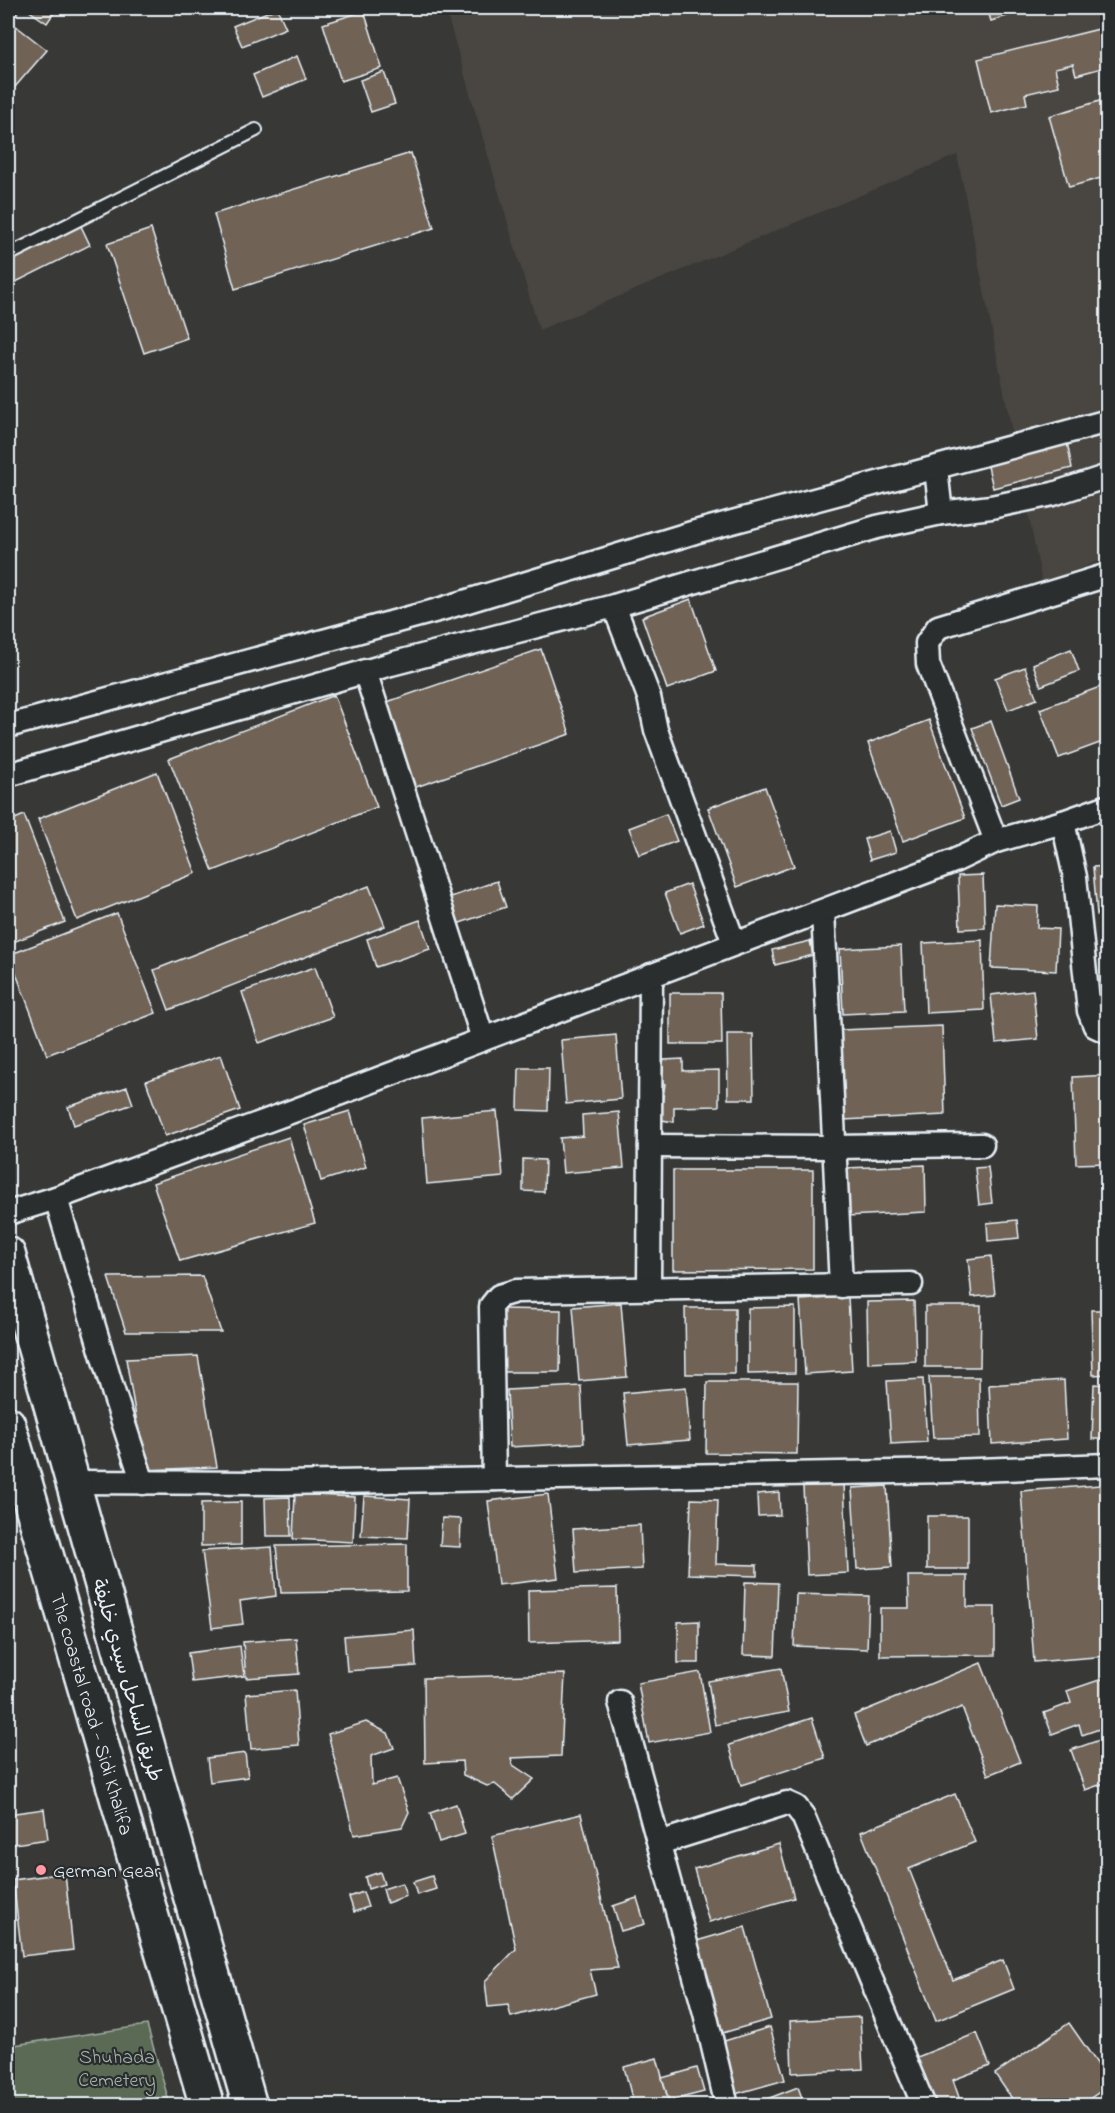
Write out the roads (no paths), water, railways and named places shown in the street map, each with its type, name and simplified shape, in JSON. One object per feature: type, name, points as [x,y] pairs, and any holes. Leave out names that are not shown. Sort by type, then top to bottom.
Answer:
[{"type":"highway","name":"طريق الساحل سيدي خليفة","points":[[8,1254],[250,2106]]},
{"type":"highway","name":"The coastal road - Sidi Khalifa","points":[[8,1424],[207,2106]]},
{"type":"street","points":[[8,726],[438,610],[695,532],[936,469],[1107,421]]},
{"type":"street","points":[[936,469],[941,513]]},
{"type":"street","points":[[8,775],[365,671],[614,606],[877,527],[941,513],[991,507],[1053,494],[1107,476]]},
{"type":"street","points":[[996,841],[928,664],[927,643],[938,627],[1105,582]]},
{"type":"street","points":[[614,606],[649,698],[656,730],[734,943]]},
{"type":"street","points":[[365,671],[483,1039]]},
{"type":"street","points":[[8,1213],[56,1198],[304,1107],[954,861],[996,841],[1063,822],[1107,806]]},
{"type":"street","points":[[1063,822],[1075,877],[1089,1011],[1095,1026],[1107,1032]]},
{"type":"street","points":[[823,910],[841,1286]]},
{"type":"street","points":[[649,1289],[651,975]]},
{"type":"street","points":[[650,1146],[982,1145]]},
{"type":"street","points":[[56,1198],[113,1391],[143,1483]]},
{"type":"street","points":[[494,1479],[491,1306],[499,1296],[516,1291],[911,1284]]},
{"type":"street","points":[[72,1482],[280,1483],[950,1471],[1107,1465]]},
{"type":"street","points":[[620,1702],[705,2013],[727,2106]]},
{"type":"street","points":[[659,1843],[787,1803],[796,1807],[803,1816],[924,2106]]},
{"type":"lane","points":[[8,255],[256,130]]},
{"type":"place","name":"German Gear","points":[[41,1870]]},
{"type":"park label","name":"Shuhada Cemetery","points":[[117,2068]]}]
